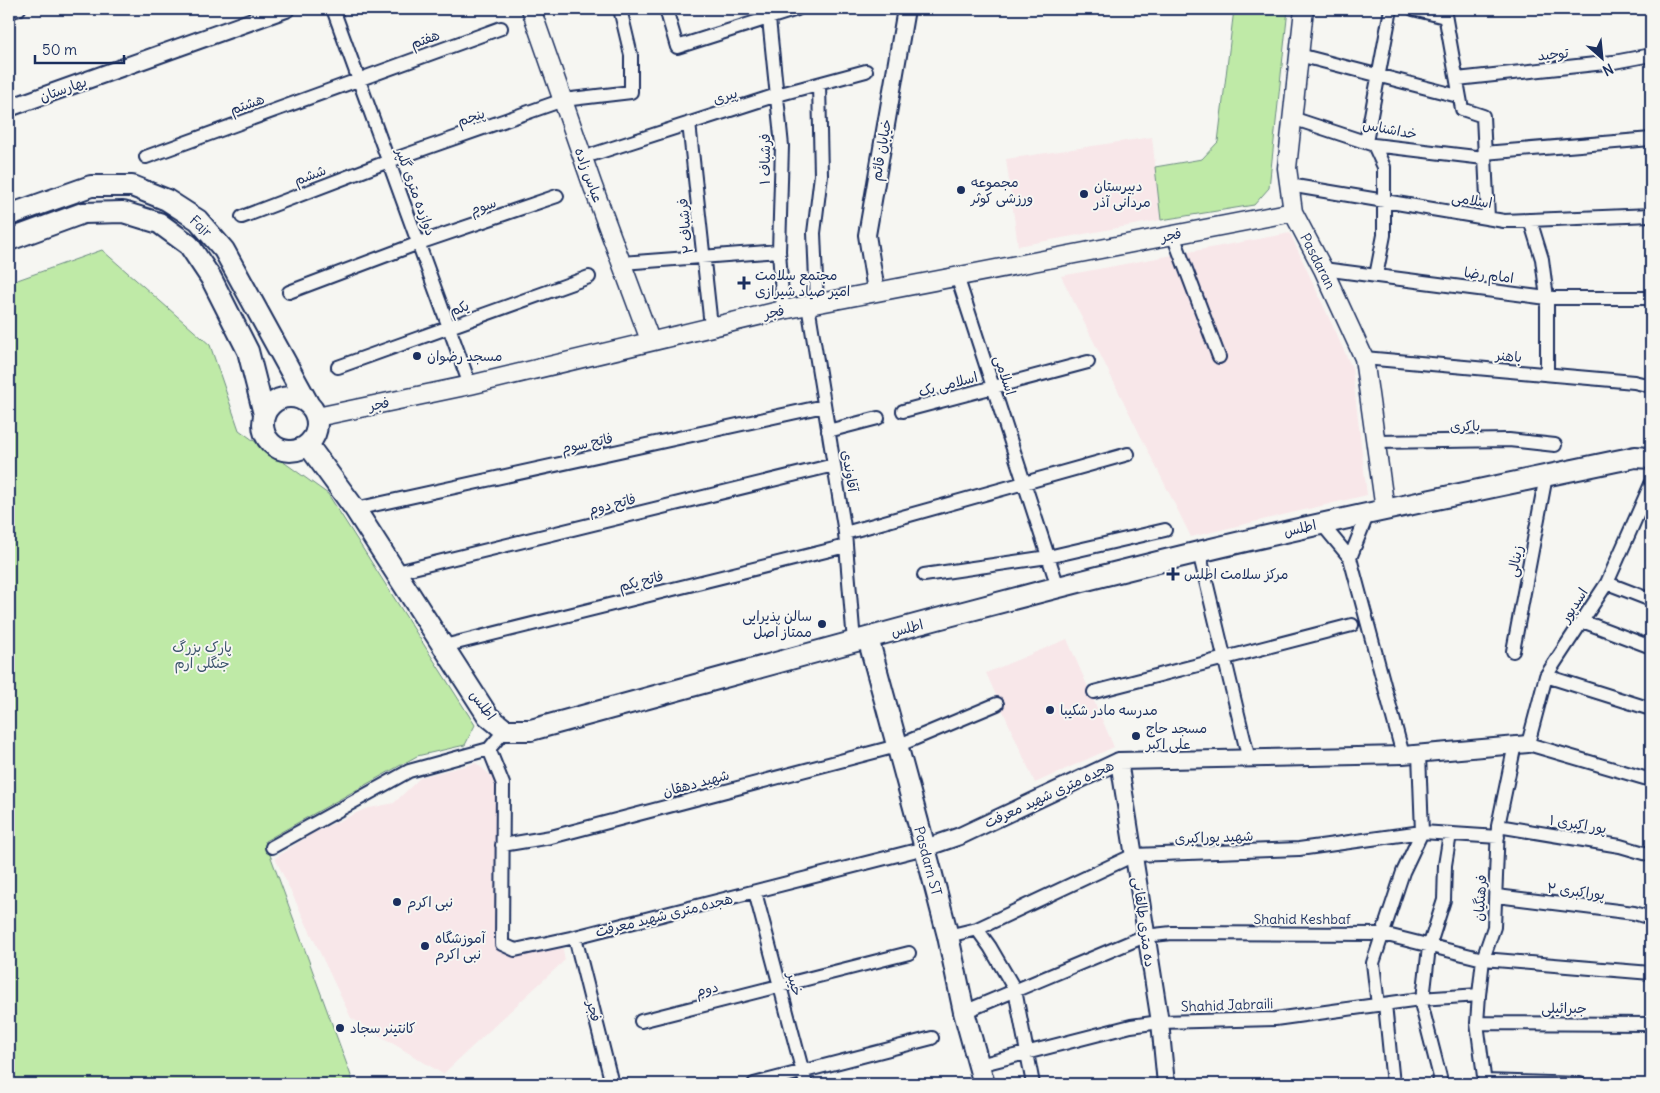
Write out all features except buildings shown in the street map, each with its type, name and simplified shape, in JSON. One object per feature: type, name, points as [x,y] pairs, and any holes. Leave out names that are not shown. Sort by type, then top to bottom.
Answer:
[{"type":"main road","name":"عباس زاده","points":[[531,9],[650,340]]},
{"type":"main road","name":"Pasdaran","points":[[1304,9],[1287,168],[1289,185],[1293,212],[1323,269],[1364,358],[1376,442],[1376,511]]},
{"type":"main road","name":"Fajr","points":[[9,215],[91,186],[132,186],[167,200],[198,220],[224,250],[313,410]]},
{"type":"main road","name":"Fajr","points":[[9,240],[83,213],[123,212],[159,223],[189,245],[211,278],[248,351],[264,414]]},
{"type":"main road","name":"فجر","points":[[313,410],[470,385],[650,340],[783,310],[1293,212]]},
{"type":"main road","points":[[292,396],[313,410],[316,432],[308,445],[291,451],[274,446],[264,432],[264,414],[269,406],[283,397],[292,396]]},
{"type":"main road","name":"اطلس","points":[[308,445],[355,509],[397,572],[488,716],[506,730],[531,730],[1058,587],[1321,523],[1635,457],[1651,458]]},
{"type":"main road","name":"Pasdarn ST","points":[[861,640],[897,746],[948,936],[964,1012],[984,1084]]},
{"type":"street","points":[[9,12],[19,9]]},
{"type":"street","name":"بهارستان","points":[[9,108],[286,9]]},
{"type":"street","name":"دوازده متری گلپر","points":[[333,9],[470,385]]},
{"type":"street","name":"پنجم","points":[[389,161],[563,100],[631,92],[631,55],[620,9]]},
{"type":"street","points":[[666,9],[677,47],[768,14],[797,9]]},
{"type":"street","name":"خیابان قائم","points":[[876,291],[866,236],[906,9]]},
{"type":"street","points":[[1376,276],[1384,235],[1384,166],[1370,143],[1391,9]]},
{"type":"street","points":[[1413,9],[1444,13],[1457,79],[1458,96],[1462,109],[1483,116],[1488,218]]},
{"type":"street","name":"فرشباف ۱","points":[[768,14],[782,146],[779,251],[783,310]]},
{"type":"street","name":"هفتم","points":[[358,79],[501,28]]},
{"type":"street","points":[[1299,55],[1458,96]]},
{"type":"street","name":"توحید","points":[[1457,79],[1614,62],[1651,56]]},
{"type":"street","name":"پیری","points":[[594,154],[777,95],[866,71]]},
{"type":"street","name":"هشتم","points":[[146,157],[358,79]]},
{"type":"street","name":"آقاوندی","points":[[819,84],[821,175],[814,233],[812,304],[824,406],[861,640]]},
{"type":"street","name":"خداشناس","points":[[1292,118],[1370,143],[1484,155],[1651,139]]},
{"type":"street","name":"فرشباف ۲","points":[[689,123],[711,326]]},
{"type":"street","name":"ششم","points":[[242,218],[389,161]]},
{"type":"street","name":"اسلامی","points":[[1289,185],[1504,221],[1651,215]]},
{"type":"street","name":"سوم","points":[[419,243],[558,196]]},
{"type":"street","points":[[1530,220],[1542,259],[1547,298],[1547,374]]},
{"type":"street","points":[[1173,235],[1219,357]]},
{"type":"street","points":[[289,292],[419,243]]},
{"type":"street","points":[[622,263],[703,255],[779,251]]},
{"type":"street","name":"امام رضا","points":[[1323,269],[1547,298],[1651,298]]},
{"type":"street","name":"اسلامی","points":[[957,276],[1058,587]]},
{"type":"street","name":"یکم","points":[[338,367],[590,277]]},
{"type":"street","name":"باهنر","points":[[1364,358],[1634,382],[1651,386]]},
{"type":"street","name":"اسلامی یک","points":[[902,411],[1088,362]]},
{"type":"street","name":"فاتح سوم","points":[[355,509],[824,406]]},
{"type":"street","points":[[828,431],[878,418]]},
{"type":"street","name":"باکری","points":[[1376,442],[1509,440],[1555,445]]},
{"type":"street","points":[[846,539],[1024,483],[1128,454]]},
{"type":"street","name":"فاتح دوم","points":[[397,572],[834,465]]},
{"type":"street","name":"زینالی","points":[[1514,651],[1546,476]]},
{"type":"street","name":"اسدپور","points":[[1521,744],[1546,676],[1607,583],[1646,512],[1651,484]]},
{"type":"street","points":[[1350,558],[1376,511]]},
{"type":"street","points":[[1321,523],[1350,558],[1411,754],[1422,832],[1403,872],[1372,963],[1382,1005],[1393,1084]]},
{"type":"street","points":[[924,575],[1048,557],[1165,530]]},
{"type":"street","name":"فاتح یکم","points":[[444,646],[846,539]]},
{"type":"street","points":[[1199,552],[1249,760]]},
{"type":"street","points":[[1607,583],[1651,600]]},
{"type":"street","points":[[1582,621],[1651,646]]},
{"type":"street","points":[[1094,692],[1352,625]]},
{"type":"street","points":[[1546,676],[1651,709]]},
{"type":"street","name":"شهید دهقان","points":[[502,845],[551,836],[897,746],[997,704]]},
{"type":"street","points":[[272,847],[410,771],[489,748],[506,730]]},
{"type":"street","name":"هجده متری شهید معرفت","points":[[502,845],[502,944],[515,950],[575,937],[925,848],[960,836],[1119,761],[1249,760],[1411,754],[1521,744],[1651,780]]},
{"type":"street","name":"فرهنگیان","points":[[1485,1083],[1477,1023],[1479,995],[1483,959],[1494,927],[1497,896],[1498,832],[1521,744]]},
{"type":"street","points":[[489,748],[503,784],[502,845]]},
{"type":"street","name":"ده متری طالقانی","points":[[1119,761],[1160,1022],[1166,1084]]},
{"type":"street","name":"شهید پوراکبری","points":[[948,936],[977,929],[1134,855],[1299,849],[1422,832],[1450,834],[1498,832]]},
{"type":"street","name":"پور اکبری ۱","points":[[1498,832],[1620,846],[1651,855]]},
{"type":"street","points":[[1439,1084],[1440,1077],[1422,999],[1429,947],[1444,900],[1445,865],[1450,834]]},
{"type":"street","name":"خیبر","points":[[755,892],[804,1078]]},
{"type":"street","name":"پوراکبری ۲","points":[[1497,896],[1634,913],[1651,918]]},
{"type":"street","points":[[977,929],[990,946],[1015,990],[1029,1052],[1033,1084]]},
{"type":"street","name":"Shahid Keshbaf","points":[[964,1012],[1145,936],[1172,933],[1382,934],[1483,959],[1651,973]]},
{"type":"street","name":"فجر","points":[[575,937],[612,1084]]},
{"type":"street","points":[[780,987],[910,953]]},
{"type":"street","name":"دوم","points":[[640,1020],[780,987]]},
{"type":"street","name":"Shahid Jabraili","points":[[979,1065],[1131,1026],[1160,1022],[1275,1019],[1422,999],[1479,995]]},
{"type":"street","name":"جبرائیلی","points":[[1477,1023],[1651,1024]]},
{"type":"street","points":[[754,1084],[804,1078],[932,1038]]},
{"type":"street","points":[[1485,1083],[1580,1084]]},
{"type":"shaded area","name":"دبیرستان مردانی آذر","points":[[1152,137],[1161,220],[1018,246],[1006,159]]},
{"type":"shaded area","points":[[1290,233],[1352,368],[1367,495],[1191,537],[1061,276]]},
{"type":"shaded area","name":"مدرسه مادر شکیبا","points":[[1067,639],[1114,747],[1035,783],[986,673]]},
{"type":"shaded area","name":"نبی اکرم","points":[[476,763],[500,783],[497,948],[516,958],[562,945],[565,960],[443,1074],[351,1018],[275,858],[313,833],[365,809],[394,803],[421,777]]},
{"type":"green space","points":[[1234,9],[1288,9],[1269,188],[1254,205],[1161,220],[1155,167],[1202,159],[1218,142]]},
{"type":"green space","name":"پارک بزرگ جنگلی ارم","points":[[102,250],[210,345],[239,430],[328,494],[475,725],[465,745],[417,756],[265,841],[354,1084],[9,1084],[9,283]]},
{"type":"place","name":"مجموعه ورزشی کوثر","points":[[961,190]]},
{"type":"place","name":"دبیرستان مردانی آذر","points":[[1084,194]]},
{"type":"place","name":"مجتمع سلامت امیر صیاد شیرازی","points":[[744,283]]},
{"type":"place","name":"مسجد رضوان","points":[[417,356]]},
{"type":"place","name":"مرکز سلامت اطلس","points":[[1173,574]]},
{"type":"place","name":"سالن پذیرایی ممتاز اصل","points":[[822,624]]},
{"type":"place","name":"مدرسه مادر شکیبا","points":[[1050,710]]},
{"type":"place","name":"مسجد حاج علی اکبر","points":[[1136,736]]},
{"type":"place","name":"نبی اکرم","points":[[397,902]]},
{"type":"place","name":"آموزشگاه نبی اکرم","points":[[425,946]]},
{"type":"place","name":"کانتینر سجاد","points":[[340,1028]]}]
